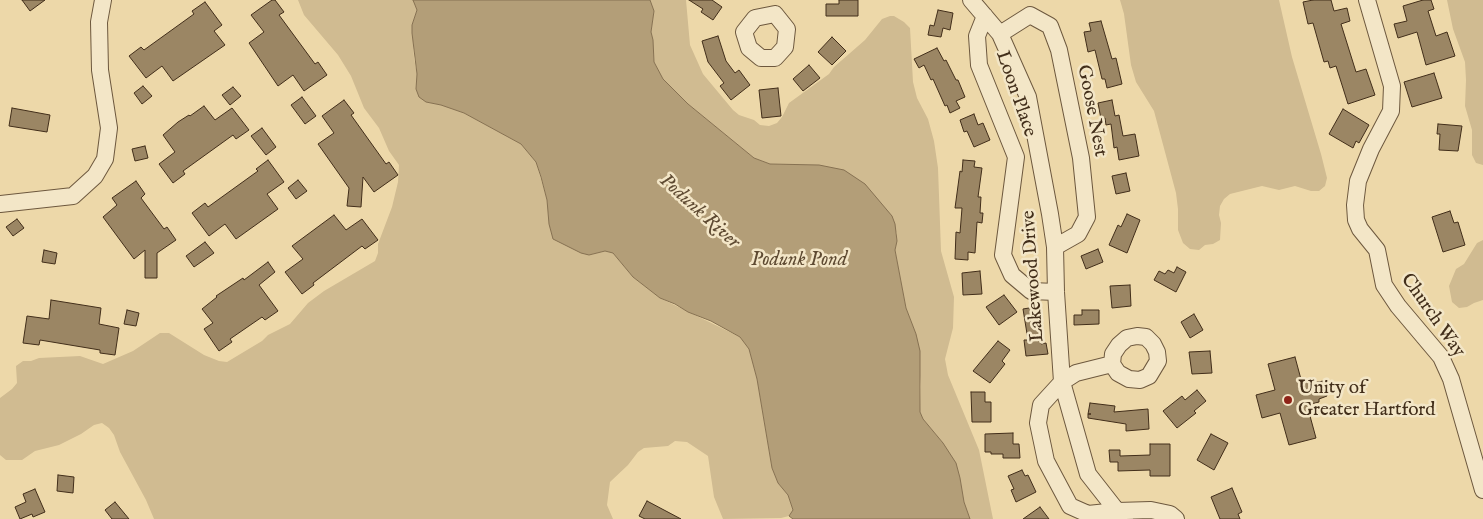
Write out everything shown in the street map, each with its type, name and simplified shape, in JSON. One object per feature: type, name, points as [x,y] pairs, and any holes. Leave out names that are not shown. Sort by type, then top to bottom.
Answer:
[{"type":"street","points":[[0,204],[73,196],[94,176],[105,159],[109,128],[100,70],[99,22],[103,0]]},
{"type":"street","name":"Lakewood Drive","points":[[971,0],[1000,34],[1028,97],[1055,247],[1062,382],[1088,474],[1121,515]]},
{"type":"street","name":"Church Way","points":[[1367,0],[1392,86],[1391,110],[1371,149],[1358,181],[1355,205],[1356,220],[1360,229],[1377,250],[1384,285],[1398,306],[1441,357],[1451,379],[1483,490]]},
{"type":"street","name":"Goose Nest","points":[[1000,34],[1030,15],[1050,26],[1059,50],[1081,158],[1087,217],[1078,234],[1055,247]]},
{"type":"street","name":"Loon Place","points":[[985,16],[977,36],[979,65],[1016,157],[1003,254],[1012,275],[1031,291],[1056,292]]},
{"type":"street","name":"Loon Place","points":[[1016,157],[1039,152]]},
{"type":"street","points":[[1112,364],[1076,373],[1062,382],[1041,405],[1038,423],[1046,461],[1070,506],[1088,514],[1121,515],[1151,510],[1170,514],[1176,519]]},
{"type":"shaded area","points":[[298,0],[413,0],[417,10],[412,25],[417,74],[416,89],[426,102],[464,113],[521,144],[536,162],[547,200],[549,224],[590,255],[605,251],[613,253],[633,277],[660,298],[740,337],[749,349],[757,379],[772,468],[778,483],[788,495],[793,510],[789,516],[781,518],[723,519],[714,497],[708,456],[687,442],[675,441],[668,446],[644,448],[610,482],[607,505],[613,519],[154,519],[120,452],[114,435],[102,423],[94,425],[59,445],[35,451],[22,460],[6,460],[0,455],[0,398],[17,383],[16,366],[23,361],[39,358],[80,356],[103,364],[133,351],[160,333],[169,333],[204,355],[227,362],[262,341],[268,335],[290,324],[308,303],[324,291],[375,261],[378,253],[378,244],[392,207],[398,182],[399,165],[389,151],[379,128],[364,108],[351,76],[338,55],[304,15]]},
{"type":"shaded area","points":[[650,0],[686,0],[690,45],[703,74],[739,115],[754,120],[760,125],[769,126],[777,123],[789,103],[829,74],[834,67],[865,40],[882,19],[894,16],[910,28],[913,82],[917,98],[928,119],[934,141],[938,168],[941,251],[954,297],[953,328],[945,359],[948,375],[979,450],[993,519],[970,519],[964,502],[960,478],[943,443],[923,419],[920,412],[921,386],[916,334],[906,308],[895,250],[897,233],[819,165],[770,164],[754,158],[688,104],[663,79],[654,62],[651,32],[654,11]]},
{"type":"shaded area","points":[[1120,0],[1279,0],[1292,57],[1327,178],[1325,186],[1319,191],[1311,191],[1295,186],[1279,190],[1262,186],[1230,194],[1220,206],[1220,240],[1213,244],[1205,245],[1199,250],[1190,249],[1183,243],[1178,230],[1176,193],[1154,111],[1136,82],[1131,65],[1124,14]]},
{"type":"shaded area","points":[[1447,0],[1483,0],[1483,165],[1476,163],[1472,155],[1472,130],[1465,106],[1465,62],[1453,29]]},
{"type":"shaded area","points":[[1483,240],[1483,300],[1467,307],[1459,308],[1452,302],[1449,286],[1456,269],[1464,264],[1477,243]]},
{"type":"water","name":"Podunk Pond","points":[[413,0],[650,0],[654,11],[651,32],[654,62],[663,79],[688,104],[754,158],[770,164],[819,165],[844,170],[865,184],[892,216],[895,224],[897,241],[895,250],[906,308],[920,351],[920,412],[923,419],[943,443],[956,463],[964,502],[970,519],[793,519],[789,516],[793,510],[788,495],[778,483],[772,468],[757,379],[749,349],[740,337],[711,321],[660,298],[633,277],[613,253],[605,251],[589,255],[553,239],[549,224],[547,200],[536,162],[521,144],[464,113],[426,102],[419,97],[416,89],[417,74],[412,33],[412,25],[417,10]]},
{"type":"building","points":[[22,0],[45,0],[30,11]]},
{"type":"building","points":[[272,0],[275,0],[284,12],[279,15],[315,64],[318,62],[327,75],[304,91],[293,75],[278,86],[249,43],[264,32],[251,15]]},
{"type":"building","points":[[689,0],[712,0],[722,7],[713,20],[701,12],[703,9]]},
{"type":"building","points":[[839,0],[858,0],[858,16],[826,16],[826,4],[839,4]]},
{"type":"building","points":[[1331,0],[1334,11],[1347,8],[1350,21],[1341,24],[1356,72],[1366,69],[1375,95],[1348,104],[1336,66],[1330,68],[1328,61],[1324,62],[1313,23],[1308,24],[1303,2]]},
{"type":"building","points":[[1423,0],[1431,0],[1434,9],[1428,11],[1436,36],[1447,32],[1455,56],[1426,65],[1417,32],[1398,38],[1394,24],[1407,21],[1403,6]]},
{"type":"building","points":[[205,2],[222,25],[214,31],[225,45],[173,81],[162,66],[146,78],[129,56],[141,47],[144,50],[194,14],[192,11]]},
{"type":"building","points":[[938,10],[953,13],[950,30],[943,28],[941,37],[928,35],[930,25],[934,26]]},
{"type":"building","points":[[1101,21],[1112,59],[1116,58],[1122,84],[1107,88],[1105,79],[1102,79],[1095,50],[1088,52],[1084,32],[1091,31],[1089,23]]},
{"type":"building","points":[[718,36],[726,61],[735,73],[739,70],[750,85],[731,100],[720,86],[724,83],[708,62],[702,41]]},
{"type":"building","points":[[832,37],[846,51],[832,65],[818,52]]},
{"type":"building","points":[[937,48],[944,61],[946,60],[956,80],[958,80],[965,97],[956,101],[960,108],[950,113],[924,65],[919,68],[914,59]]},
{"type":"building","points":[[809,65],[820,78],[803,91],[793,79]]},
{"type":"building","points":[[1434,73],[1442,98],[1412,107],[1404,82]]},
{"type":"building","points":[[143,86],[152,96],[142,104],[134,93]]},
{"type":"building","points":[[233,87],[241,96],[230,105],[222,95]]},
{"type":"building","points":[[778,88],[781,116],[762,118],[759,90]]},
{"type":"building","points":[[302,97],[316,116],[305,124],[291,105]]},
{"type":"building","points":[[344,100],[354,113],[351,115],[386,164],[389,162],[398,175],[374,192],[363,177],[361,207],[347,206],[349,188],[318,144],[334,133],[322,116]]},
{"type":"building","points":[[1112,100],[1115,116],[1119,115],[1123,136],[1135,134],[1139,156],[1119,160],[1117,147],[1114,148],[1111,124],[1106,125],[1105,118],[1101,119],[1098,103]]},
{"type":"building","points":[[204,106],[215,120],[232,108],[249,130],[236,139],[233,135],[183,171],[185,174],[173,183],[159,164],[175,152],[163,135],[178,122]]},
{"type":"building","points":[[12,108],[50,115],[47,132],[9,126]]},
{"type":"building","points":[[1343,109],[1369,125],[1359,143],[1356,141],[1353,148],[1329,134]]},
{"type":"building","points":[[974,114],[978,125],[983,123],[990,140],[974,147],[967,131],[964,132],[960,120]]},
{"type":"building","points":[[1438,124],[1462,126],[1458,151],[1439,150],[1440,134],[1437,134]]},
{"type":"building","points":[[262,128],[276,147],[266,155],[251,136]]},
{"type":"building","points":[[145,146],[148,158],[135,161],[132,149]]},
{"type":"building","points":[[268,160],[284,182],[267,194],[278,209],[236,239],[225,224],[209,236],[192,213],[205,203],[208,207],[258,171],[256,169]]},
{"type":"building","points":[[963,160],[975,161],[974,167],[982,168],[978,197],[981,197],[980,213],[983,213],[982,223],[977,222],[975,253],[968,252],[968,260],[955,259],[956,232],[960,233],[962,208],[955,208]]},
{"type":"building","points":[[1126,173],[1130,191],[1116,194],[1112,176]]},
{"type":"building","points":[[298,180],[307,191],[296,199],[288,188]]},
{"type":"building","points":[[136,181],[145,194],[141,198],[164,229],[167,227],[176,240],[157,253],[157,278],[145,278],[145,250],[134,259],[103,217],[117,205],[112,198]]},
{"type":"building","points":[[1450,211],[1454,223],[1458,222],[1465,245],[1443,252],[1432,217]]},
{"type":"building","points":[[1127,214],[1140,220],[1127,253],[1109,245],[1118,225],[1121,227]]},
{"type":"building","points":[[334,215],[346,230],[362,219],[378,240],[365,249],[362,246],[313,283],[314,285],[302,294],[285,272],[303,259],[292,246]]},
{"type":"building","points":[[17,219],[24,228],[13,236],[6,227]]},
{"type":"building","points":[[205,242],[214,253],[194,267],[186,256]]},
{"type":"building","points":[[1098,249],[1103,262],[1086,269],[1081,256]]},
{"type":"building","points":[[44,250],[57,253],[55,264],[42,262]]},
{"type":"building","points":[[268,262],[275,272],[259,285],[278,311],[265,320],[262,317],[230,339],[232,342],[219,351],[204,329],[213,323],[202,309],[216,296],[243,278],[244,280]]},
{"type":"building","points":[[1177,267],[1186,272],[1176,292],[1154,280],[1159,271],[1165,274],[1168,270],[1174,273]]},
{"type":"building","points":[[980,271],[982,294],[963,295],[962,273]]},
{"type":"building","points":[[1130,285],[1131,306],[1112,308],[1110,286]]},
{"type":"building","points":[[1004,295],[1017,312],[999,325],[986,307]]},
{"type":"building","points":[[51,300],[101,308],[99,324],[119,328],[115,355],[100,353],[100,350],[40,340],[39,345],[23,343],[27,316],[49,319]]},
{"type":"building","points":[[1035,307],[1041,344],[1046,343],[1048,354],[1026,356],[1024,340],[1028,340],[1023,309]]},
{"type":"building","points":[[127,310],[139,313],[136,326],[124,324]]},
{"type":"building","points":[[1082,310],[1099,310],[1099,324],[1074,325],[1074,315],[1082,315]]},
{"type":"building","points":[[1194,314],[1203,330],[1190,338],[1181,322]]},
{"type":"building","points":[[998,341],[1010,350],[1002,361],[1005,364],[990,383],[973,371]]},
{"type":"building","points":[[1210,351],[1212,373],[1192,374],[1189,352]]},
{"type":"building","name":"Unity of Greater Hartford","points":[[1295,357],[1302,383],[1312,380],[1313,383],[1323,381],[1327,396],[1319,399],[1319,402],[1307,405],[1316,438],[1289,445],[1280,413],[1262,418],[1256,395],[1275,390],[1268,364]]},
{"type":"building","points":[[1197,390],[1206,401],[1194,411],[1196,413],[1177,428],[1163,411],[1182,396],[1185,400]]},
{"type":"building","points":[[971,392],[985,392],[985,402],[991,402],[991,422],[972,422]]},
{"type":"building","points":[[1090,403],[1115,406],[1114,412],[1148,409],[1149,429],[1126,431],[1126,424],[1088,418]]},
{"type":"building","points":[[1013,433],[1013,444],[1019,444],[1020,458],[1003,458],[1003,454],[985,452],[985,434]]},
{"type":"building","points":[[1211,434],[1228,443],[1214,470],[1197,460]]},
{"type":"building","points":[[1150,444],[1170,444],[1170,476],[1150,476],[1150,470],[1118,471],[1118,462],[1110,462],[1109,450],[1120,450],[1120,456],[1150,455]]},
{"type":"building","points":[[1022,470],[1025,476],[1028,475],[1036,492],[1016,502],[1011,490],[1014,489],[1008,476]]},
{"type":"building","points":[[58,475],[74,477],[73,493],[57,491]]},
{"type":"building","points":[[1232,488],[1242,512],[1238,514],[1240,519],[1220,519],[1211,497]]},
{"type":"building","points":[[35,489],[45,512],[33,517],[32,514],[20,519],[15,507],[26,502],[23,494]]},
{"type":"building","points":[[647,501],[681,519],[645,519],[639,516]]},
{"type":"building","points":[[115,502],[129,519],[112,519],[105,510]]},
{"type":"building","points":[[1040,507],[1049,519],[1023,519]]},
{"type":"place","name":"Unity of Greater Hartford","points":[[1288,400]]},
{"type":"water label","name":"Podunk River","points":[[699,212]]}]
